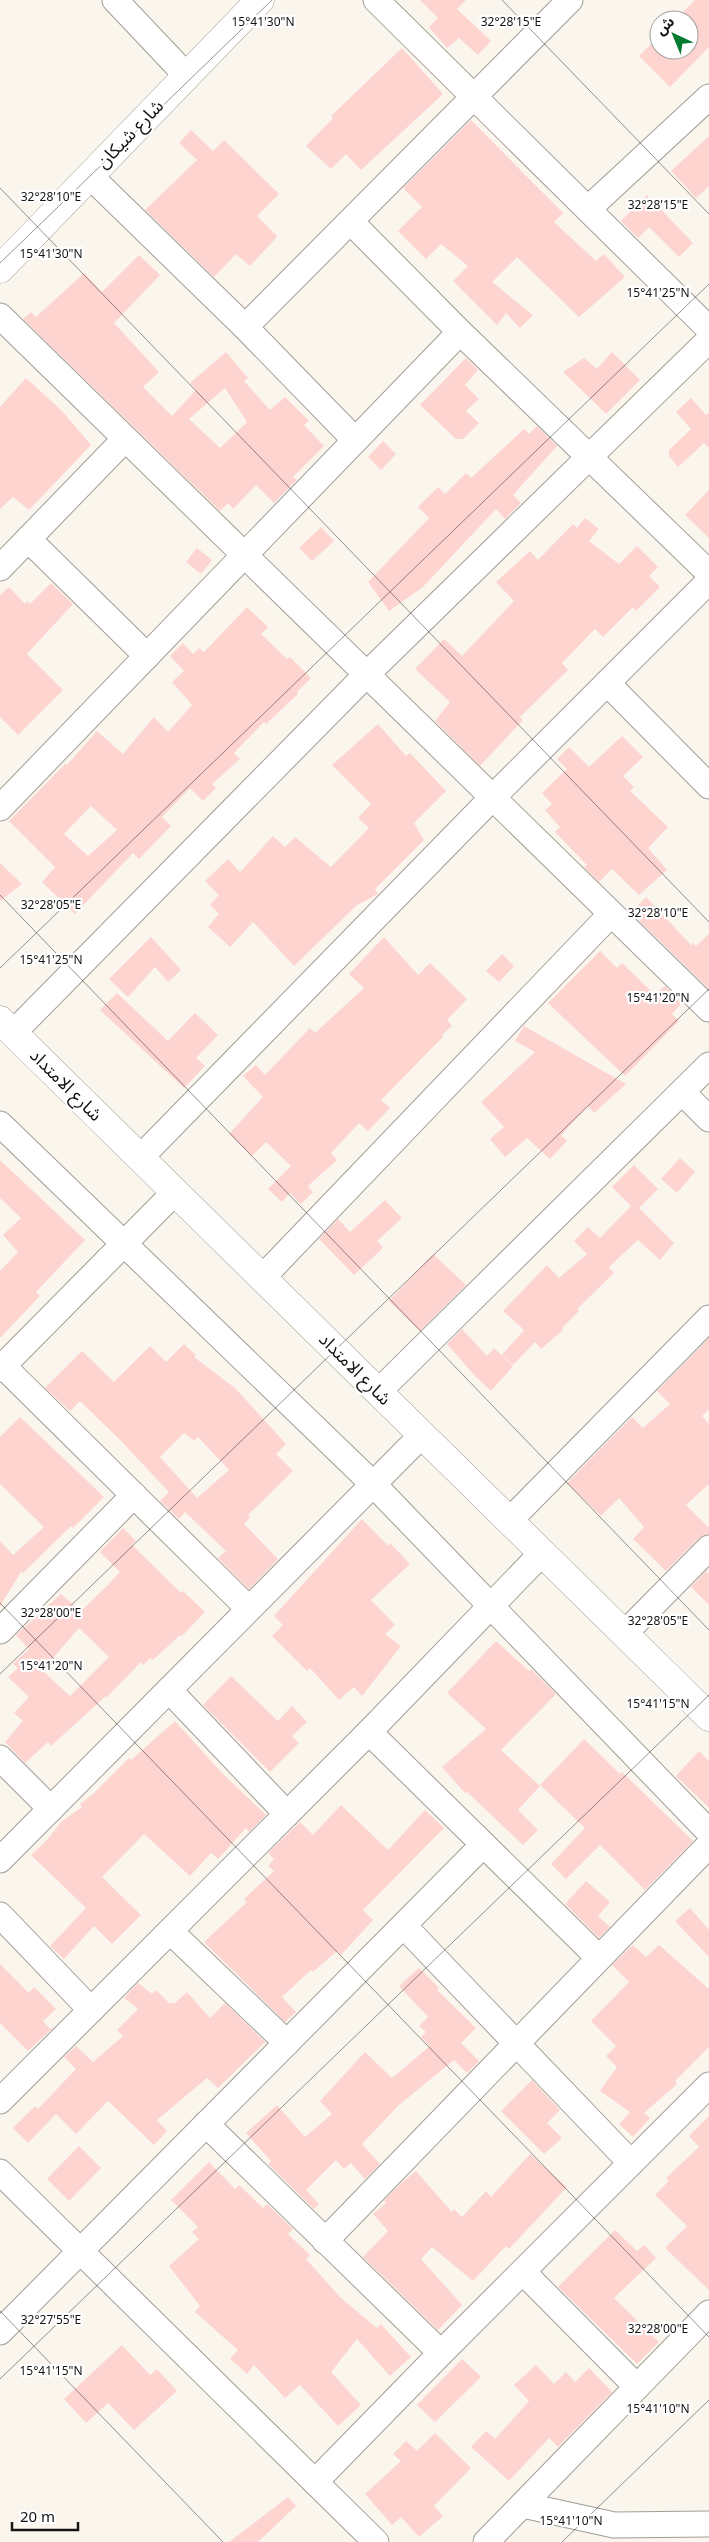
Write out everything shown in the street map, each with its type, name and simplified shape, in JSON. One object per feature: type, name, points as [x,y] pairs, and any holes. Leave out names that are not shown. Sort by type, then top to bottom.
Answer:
[{"type":"street","points":[[115,0],[186,76]]},
{"type":"street","name":"شارع شيكان","points":[[0,269],[260,0]]},
{"type":"street","points":[[376,0],[709,329]]},
{"type":"street","points":[[245,327],[475,98],[570,0]]},
{"type":"street","points":[[588,209],[709,97]]},
{"type":"street","points":[[90,176],[245,327],[355,440]]},
{"type":"street","points":[[351,222],[460,332],[709,573]]},
{"type":"street","points":[[0,316],[709,1009]]},
{"type":"street","points":[[0,808],[460,332]]},
{"type":"street","points":[[7,1027],[709,340]]},
{"type":"street","points":[[0,568],[125,439]]},
{"type":"street","points":[[28,539],[147,656]]},
{"type":"street","points":[[140,1158],[492,798],[709,581]]},
{"type":"street","points":[[607,683],[709,786]]},
{"type":"street","points":[[262,1278],[611,914]]},
{"type":"street","name":"شارع الامتداد","points":[[7,1027],[709,1717]]},
{"type":"street","points":[[378,1392],[709,1064]]},
{"type":"street","points":[[682,1092],[709,1119]]},
{"type":"street","points":[[0,1124],[373,1484],[709,1832]]},
{"type":"street","points":[[175,1192],[1,1366],[249,1609]]},
{"type":"street","points":[[509,1521],[709,1318]]},
{"type":"street","points":[[0,1860],[422,1435]]},
{"type":"street","points":[[0,1630],[134,1495]]},
{"type":"street","points":[[624,1634],[709,1548]]},
{"type":"street","points":[[0,2101],[369,1732],[542,1553]]},
{"type":"street","points":[[169,1690],[287,1814]]},
{"type":"street","points":[[369,1732],[598,1957]]},
{"type":"street","points":[[0,1758],[51,1809]]},
{"type":"street","points":[[0,2332],[483,1845]]},
{"type":"street","points":[[325,2241],[598,1957],[709,1845]]},
{"type":"street","points":[[0,1915],[92,2010]]},
{"type":"street","points":[[404,1926],[631,2163]]},
{"type":"street","points":[[170,1931],[287,2043]]},
{"type":"street","points":[[315,2482],[440,2353],[709,2085]]},
{"type":"street","points":[[206,2124],[440,2353]]},
{"type":"street","points":[[0,2172],[376,2542]]},
{"type":"street","points":[[522,2272],[637,2387]]},
{"type":"street","points":[[486,2542],[709,2313]]},
{"type":"street","points":[[523,2505],[623,2533],[709,2524]]},
{"type":"building","points":[[420,0],[466,0],[457,9],[491,41],[478,55],[459,38],[447,48],[429,27],[438,18]]},
{"type":"building","points":[[695,0],[709,0],[709,47],[699,57],[699,10],[685,10]]},
{"type":"building","points":[[649,46],[649,60],[696,60],[670,87],[639,56]]},
{"type":"building","points":[[402,48],[443,94],[361,170],[346,154],[331,169],[306,146],[333,118],[331,116]]},
{"type":"building","points":[[471,120],[563,213],[554,222],[596,261],[604,254],[625,277],[579,317],[517,257],[492,282],[533,315],[520,328],[506,313],[497,325],[453,281],[468,266],[441,244],[426,259],[398,231],[422,207],[403,188]]},
{"type":"building","points":[[191,130],[213,151],[224,140],[279,194],[257,216],[277,236],[276,238],[250,266],[236,254],[214,277],[145,210],[197,160],[179,143]]},
{"type":"building","points":[[709,136],[709,186],[696,198],[671,171]]},
{"type":"building","points":[[647,195],[693,243],[679,257],[649,227],[638,238],[621,221]]},
{"type":"building","points":[[139,255],[160,275],[114,323],[159,372],[143,387],[172,416],[196,390],[190,383],[226,352],[248,378],[244,381],[270,410],[285,397],[309,421],[304,425],[324,446],[293,477],[297,480],[274,503],[256,485],[233,509],[228,503],[220,511],[23,319],[31,312],[36,317],[84,273],[102,292]],"holes":[[[225,388],[247,422],[220,448],[189,419]]]},
{"type":"building","points":[[612,352],[640,380],[606,414],[563,372],[584,358],[597,369]]},
{"type":"building","points":[[466,358],[478,370],[465,385],[479,399],[466,411],[479,423],[463,439],[456,439],[420,405]]},
{"type":"building","points":[[26,378],[62,411],[91,445],[29,510],[13,497],[0,509],[0,407]]},
{"type":"building","points":[[691,398],[706,415],[709,413],[709,448],[704,443],[678,467],[669,456],[669,450],[691,429],[676,412]]},
{"type":"building","points":[[537,426],[557,446],[513,495],[521,503],[505,519],[496,509],[423,587],[389,611],[368,582],[429,518],[418,507],[438,487],[445,494],[466,473],[471,478],[524,429],[529,434]]},
{"type":"building","points":[[383,441],[396,454],[381,470],[368,457]]},
{"type":"building","points":[[709,490],[709,538],[685,515]]},
{"type":"building","points":[[585,518],[599,529],[589,541],[619,564],[637,546],[658,567],[649,576],[660,587],[636,611],[633,607],[603,637],[595,629],[562,663],[568,670],[520,717],[523,720],[480,766],[435,721],[450,702],[415,669],[444,639],[462,656],[514,601],[496,582],[530,551],[538,560],[573,524],[577,528]]},
{"type":"building","points":[[321,527],[334,541],[312,561],[299,548]]},
{"type":"building","points":[[197,548],[212,560],[201,574],[186,562]]},
{"type":"building","points":[[51,583],[73,604],[27,654],[63,690],[18,735],[0,717],[0,595],[9,587],[25,604],[27,601],[30,604]]},
{"type":"building","points":[[247,607],[268,627],[261,634],[287,659],[290,657],[311,678],[297,692],[298,694],[266,724],[264,722],[234,753],[240,759],[212,784],[216,788],[203,801],[190,788],[162,817],[171,826],[139,859],[133,853],[75,914],[42,882],[55,867],[9,821],[65,764],[67,765],[97,731],[123,754],[154,717],[168,732],[192,705],[172,682],[184,671],[170,656],[183,643],[193,654],[199,648],[204,652]],"holes":[[[91,806],[117,830],[88,856],[64,834]]]},
{"type":"building","points":[[378,724],[406,756],[410,753],[446,791],[414,823],[424,840],[375,889],[378,894],[357,905],[294,966],[253,922],[230,947],[208,927],[219,914],[210,905],[219,895],[205,881],[228,859],[240,872],[273,836],[285,847],[295,837],[331,867],[369,828],[358,818],[371,804],[332,765]]},
{"type":"building","points":[[622,736],[643,757],[623,776],[634,787],[630,791],[668,827],[648,848],[667,870],[639,895],[612,869],[599,882],[584,867],[587,865],[555,832],[560,827],[545,810],[552,804],[542,793],[567,769],[557,759],[569,747],[589,767]]},
{"type":"building","points":[[0,863],[22,884],[0,901]]},
{"type":"building","points":[[646,897],[691,945],[693,943],[696,946],[709,934],[709,989],[631,913]]},
{"type":"building","points":[[151,937],[181,970],[168,982],[155,967],[128,997],[109,979]]},
{"type":"building","points":[[384,937],[418,975],[430,963],[467,999],[447,1020],[452,1026],[442,1035],[443,1037],[381,1100],[390,1108],[368,1131],[359,1123],[331,1153],[337,1160],[308,1186],[313,1192],[301,1204],[290,1193],[282,1202],[268,1189],[291,1166],[266,1142],[252,1156],[229,1134],[263,1097],[243,1076],[256,1065],[265,1075],[310,1028],[315,1033],[364,988],[349,974]]},
{"type":"building","points":[[600,951],[617,968],[622,963],[655,995],[665,986],[682,1003],[672,1014],[679,1021],[625,1076],[548,1003]]},
{"type":"building","points":[[502,954],[514,966],[499,982],[486,971]]},
{"type":"building","points":[[117,993],[168,1041],[195,1013],[218,1035],[196,1058],[205,1066],[184,1088],[100,1010]]},
{"type":"building","points":[[524,1026],[626,1084],[594,1113],[588,1106],[561,1135],[567,1141],[550,1159],[527,1138],[505,1157],[490,1139],[504,1127],[481,1102],[535,1052],[515,1041]]},
{"type":"building","points":[[680,1158],[695,1172],[677,1193],[661,1179]]},
{"type":"building","points":[[0,1160],[85,1240],[36,1292],[40,1296],[0,1338],[0,1271],[18,1252],[3,1235],[21,1218],[0,1198]]},
{"type":"building","points":[[634,1165],[658,1189],[639,1208],[674,1243],[660,1260],[638,1240],[609,1267],[614,1273],[577,1309],[579,1311],[562,1328],[563,1330],[541,1349],[535,1342],[513,1365],[502,1355],[524,1330],[503,1311],[547,1265],[559,1278],[587,1254],[574,1241],[588,1227],[600,1238],[631,1206],[612,1187]]},
{"type":"building","points":[[385,1200],[402,1218],[377,1241],[383,1248],[354,1275],[319,1239],[338,1219],[350,1232]]},
{"type":"building","points":[[433,1254],[466,1285],[420,1331],[389,1301]]},
{"type":"building","points":[[462,1329],[487,1356],[494,1348],[513,1366],[491,1391],[447,1344]]},
{"type":"building","points":[[709,1338],[709,1409],[702,1416],[709,1424],[709,1484],[686,1505],[709,1528],[709,1534],[699,1538],[666,1571],[633,1539],[644,1527],[619,1498],[601,1516],[567,1483],[632,1417],[643,1428],[670,1404],[657,1391]]},
{"type":"building","points":[[184,1344],[196,1355],[194,1357],[235,1388],[286,1444],[276,1454],[293,1471],[248,1515],[250,1517],[244,1524],[278,1559],[249,1589],[218,1558],[226,1551],[185,1512],[179,1519],[160,1501],[169,1492],[120,1440],[80,1401],[70,1411],[45,1388],[82,1351],[114,1382],[150,1346],[166,1362]],"holes":[[[184,1433],[194,1441],[198,1437],[229,1470],[197,1498],[160,1457]]]},
{"type":"building","points":[[20,1417],[104,1497],[73,1528],[71,1526],[23,1573],[21,1572],[0,1606],[0,1541],[13,1555],[44,1527],[0,1484],[0,1437]]},
{"type":"building","points":[[362,1519],[388,1546],[390,1543],[410,1564],[371,1600],[395,1625],[385,1634],[401,1646],[362,1696],[354,1687],[339,1700],[310,1668],[307,1671],[272,1636],[283,1625],[274,1616]]},
{"type":"building","points":[[123,1528],[136,1541],[132,1545],[181,1593],[183,1591],[205,1612],[182,1636],[180,1635],[153,1660],[150,1658],[143,1665],[141,1662],[107,1697],[51,1746],[48,1742],[25,1763],[5,1742],[23,1721],[14,1713],[29,1697],[8,1677],[18,1668],[13,1664],[29,1649],[16,1635],[61,1594],[81,1611],[108,1585],[120,1572],[100,1552]],"holes":[[[79,1628],[109,1657],[70,1696],[44,1672],[54,1661],[52,1659]]]},
{"type":"building","points":[[706,1571],[709,1574],[709,1605],[691,1587]]},
{"type":"building","points":[[496,1641],[529,1671],[531,1669],[556,1694],[501,1750],[540,1786],[518,1810],[538,1830],[523,1845],[467,1792],[465,1793],[442,1767],[486,1729],[447,1693]]},
{"type":"building","points":[[231,1676],[278,1721],[292,1706],[307,1722],[292,1736],[299,1743],[270,1772],[203,1705]]},
{"type":"building","points":[[175,1721],[222,1773],[266,1815],[249,1832],[246,1828],[218,1859],[211,1853],[190,1876],[144,1834],[102,1877],[141,1915],[112,1944],[94,1926],[64,1959],[50,1946],[86,1908],[31,1855],[47,1840],[61,1822],[82,1807],[80,1804],[93,1794],[129,1758],[131,1760]]},
{"type":"building","points":[[584,1739],[620,1774],[622,1772],[693,1841],[645,1890],[600,1845],[566,1879],[551,1864],[585,1828],[540,1785]]},
{"type":"building","points":[[699,1751],[709,1761],[709,1808],[676,1776]]},
{"type":"building","points":[[341,1805],[388,1850],[425,1810],[444,1828],[363,1910],[373,1920],[341,1955],[337,1951],[313,1972],[311,1970],[282,1997],[296,2012],[285,2022],[204,1942],[247,1902],[244,1899],[274,1871],[268,1866],[274,1859],[268,1853],[300,1822],[313,1835]]},
{"type":"building","points":[[586,1881],[610,1902],[598,1916],[610,1927],[599,1938],[565,1904]]},
{"type":"building","points":[[690,1908],[709,1930],[709,1957],[675,1921]]},
{"type":"building","points":[[633,1945],[646,1957],[659,1945],[709,1989],[709,2047],[675,2081],[677,2084],[644,2113],[650,2118],[633,2137],[619,2124],[630,2112],[600,2091],[617,2067],[606,2056],[616,2046],[591,2021],[629,1982],[612,1965]]},
{"type":"building","points":[[0,1964],[29,1993],[34,1987],[56,2009],[43,2021],[50,2029],[55,2026],[28,2051],[0,2023]]},
{"type":"building","points":[[419,1968],[439,1988],[437,1990],[476,2028],[461,2043],[479,2061],[467,2073],[454,2060],[399,2105],[362,2144],[380,2164],[365,2179],[351,2163],[344,2169],[336,2160],[306,2190],[319,2204],[314,2209],[268,2164],[271,2161],[246,2133],[277,2105],[305,2137],[332,2114],[320,2101],[365,2052],[392,2078],[430,2046],[421,2037],[426,2032],[419,2026],[428,2017],[399,1986]]},
{"type":"building","points":[[138,1983],[152,1994],[156,1990],[170,2004],[172,2002],[174,2004],[187,1992],[210,2018],[225,2003],[265,2042],[218,2088],[207,2078],[157,2120],[167,2131],[154,2145],[108,2101],[76,2134],[56,2114],[28,2143],[13,2128],[35,2106],[38,2109],[76,2069],[64,2057],[76,2046],[93,2062],[123,2036],[117,2030],[138,2009],[124,1998]]},
{"type":"building","points":[[532,2080],[560,2110],[547,2123],[562,2138],[544,2154],[501,2111]]},
{"type":"building","points":[[709,2116],[709,2290],[665,2248],[687,2226],[655,2195],[669,2181],[666,2178],[699,2147],[689,2136]]},
{"type":"building","points":[[79,2146],[101,2168],[69,2201],[47,2179]]},
{"type":"building","points":[[530,2154],[567,2187],[509,2249],[506,2246],[473,2281],[432,2247],[421,2259],[462,2305],[438,2330],[363,2257],[388,2231],[373,2214],[386,2203],[384,2200],[399,2185],[416,2171],[452,2212],[454,2209],[462,2217],[486,2191],[491,2197]]},
{"type":"building","points":[[209,2162],[235,2189],[239,2185],[263,2208],[267,2204],[293,2229],[288,2234],[310,2255],[306,2259],[341,2298],[377,2328],[381,2324],[411,2357],[390,2376],[357,2339],[331,2372],[361,2405],[338,2426],[300,2385],[285,2398],[254,2365],[247,2374],[230,2359],[238,2350],[195,2312],[200,2306],[169,2266],[199,2239],[192,2232],[198,2227],[171,2200]]},
{"type":"building","points":[[615,2230],[637,2251],[644,2245],[656,2258],[614,2298],[659,2342],[637,2364],[558,2287]]},
{"type":"building","points":[[122,2345],[150,2375],[157,2369],[177,2391],[134,2430],[108,2403],[86,2423],[64,2399]]},
{"type":"building","points":[[462,2359],[481,2377],[435,2422],[417,2405]]},
{"type":"building","points":[[536,2365],[554,2384],[566,2372],[575,2382],[589,2368],[612,2392],[558,2447],[549,2438],[509,2481],[471,2447],[486,2431],[495,2439],[529,2401],[514,2385]]},
{"type":"building","points":[[435,2433],[471,2468],[434,2506],[443,2516],[419,2537],[401,2517],[392,2525],[365,2494],[401,2461],[393,2454],[406,2441],[417,2451]]},
{"type":"building","points":[[288,2497],[296,2506],[258,2542],[229,2542]]}]
